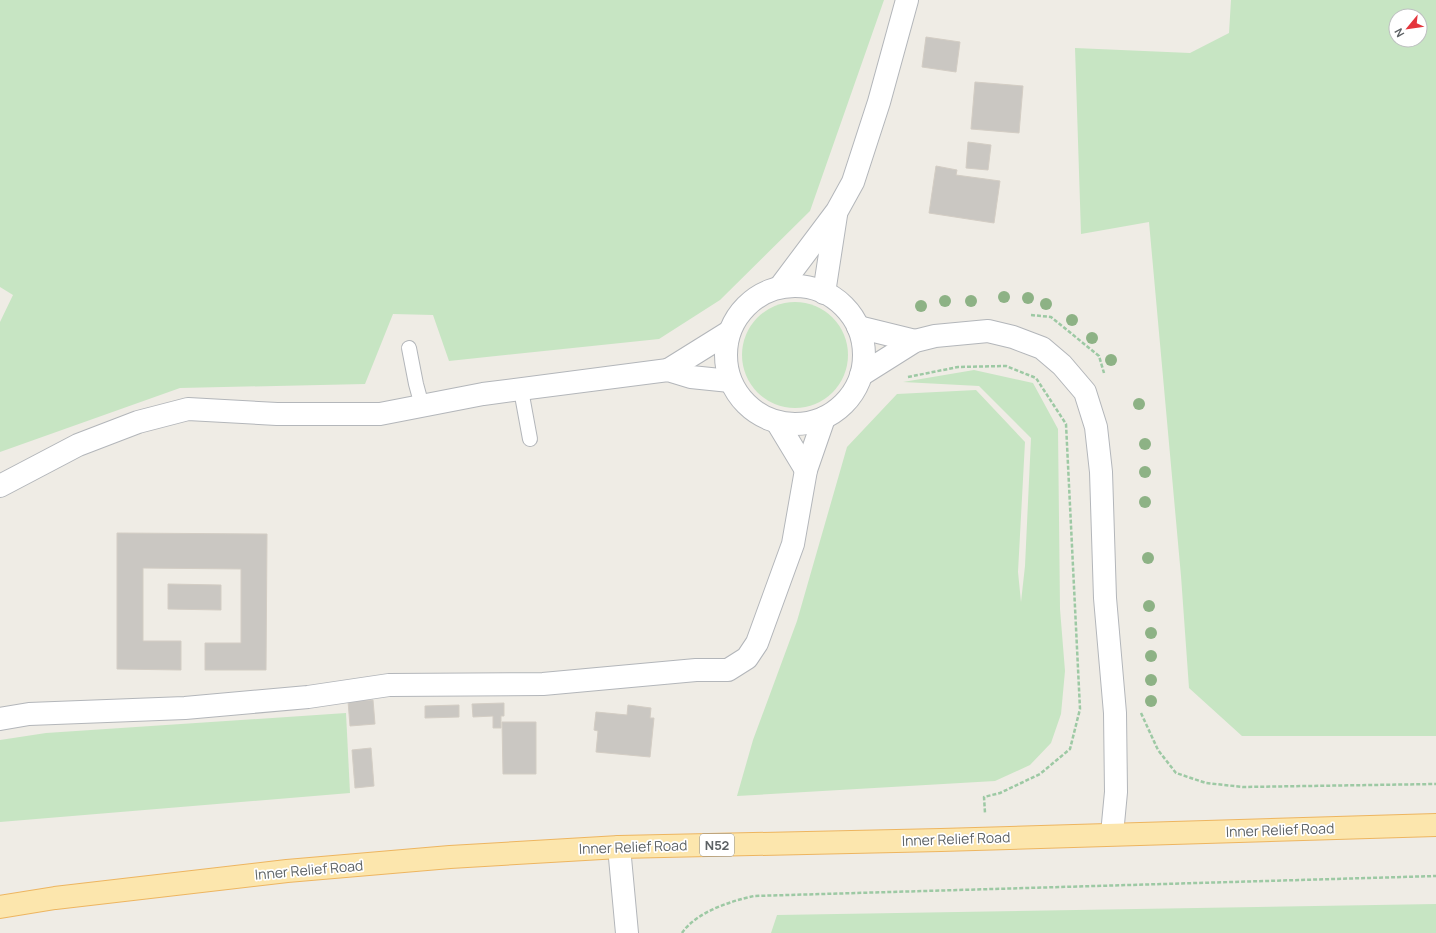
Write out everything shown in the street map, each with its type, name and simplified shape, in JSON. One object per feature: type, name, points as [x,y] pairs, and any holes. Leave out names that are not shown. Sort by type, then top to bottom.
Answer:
[{"type":"main road","name":"Inner Relief Road","points":[[0,907],[55,898],[287,871],[450,857],[619,847],[1436,826]]},
{"type":"street","points":[[780,287],[837,211],[853,182],[879,102],[907,0]]},
{"type":"street","points":[[824,292],[837,211]]},
{"type":"street","points":[[802,286],[824,292],[836,300],[847,310],[858,327],[863,343],[861,375],[855,390],[842,406],[824,418],[809,423],[793,424],[777,422],[758,414],[742,400],[730,381],[726,365],[726,349],[729,332],[740,312],[758,296],[780,287],[802,286]]},
{"type":"street","points":[[858,327],[915,341]]},
{"type":"street","points":[[861,375],[915,341],[936,336],[988,331],[1013,337],[1042,348],[1062,365],[1085,392],[1096,427],[1101,472],[1105,598],[1115,713],[1116,792],[1112,834]]},
{"type":"street","points":[[0,486],[78,445],[138,422],[188,409],[277,414],[380,414],[483,394],[668,370],[729,332]]},
{"type":"street","points":[[668,370],[691,377],[730,381]]},
{"type":"street","points":[[0,719],[29,714],[185,708],[308,697],[389,685],[543,684],[696,670],[728,670],[747,658],[757,644],[793,544],[806,470],[824,418]]},
{"type":"street","points":[[777,422],[806,470]]},
{"type":"street","points":[[619,847],[627,933]]},
{"type":"lane","points":[[410,348],[416,384],[422,406]]},
{"type":"lane","points":[[521,390],[530,439]]},
{"type":"path","points":[[901,378],[958,367],[1006,366],[1036,378],[1066,424],[1080,709],[1070,749],[1040,774],[1000,793],[984,797],[986,838]]},
{"type":"path","points":[[1243,787],[1436,784]]},
{"type":"path","points":[[682,933],[686,928],[707,913],[730,901],[754,896],[1436,876]]},
{"type":"green space","points":[[0,0],[884,0],[810,211],[720,300],[659,339],[449,361],[433,315],[393,314],[365,384],[180,388],[0,452],[0,322],[13,295],[0,287]]},
{"type":"green space","points":[[1231,0],[1436,0],[1436,736],[1242,736],[1189,688],[1181,576],[1149,222],[1081,234],[1075,48],[1190,53],[1229,33]]},
{"type":"green space","points":[[795,302],[815,306],[832,318],[844,335],[848,355],[844,375],[832,392],[815,404],[795,408],[775,404],[758,392],[746,375],[742,355],[746,335],[758,318],[775,306]]},
{"type":"green space","points":[[974,370],[1033,383],[1058,429],[1060,609],[1065,671],[1061,714],[1051,743],[1030,765],[995,781],[737,796],[753,740],[797,621],[847,447],[897,394],[976,390],[1025,442],[1018,572],[1021,602],[1025,566],[1031,438],[979,386],[903,382]]},
{"type":"green space","points":[[346,713],[350,793],[0,822],[0,740],[46,733]]},
{"type":"green space","points":[[1436,904],[1436,933],[771,933],[777,915]]},
{"type":"building","points":[[926,37],[960,42],[956,72],[922,67]]},
{"type":"building","points":[[975,82],[1023,86],[1019,133],[971,129]]},
{"type":"building","points":[[968,142],[991,145],[988,170],[966,168]]},
{"type":"building","points":[[936,166],[957,170],[956,175],[1000,181],[994,223],[929,213]]},
{"type":"building","points":[[117,533],[267,534],[266,670],[205,670],[205,643],[241,643],[241,569],[143,568],[143,641],[181,641],[181,670],[117,669]]},
{"type":"building","points":[[168,584],[221,585],[221,610],[168,609]]},
{"type":"building","points":[[373,700],[375,724],[350,726],[348,701]]},
{"type":"building","points":[[504,703],[504,716],[501,716],[501,728],[493,728],[493,716],[473,717],[472,704]]},
{"type":"building","points":[[459,705],[459,717],[425,718],[425,706]]},
{"type":"building","points":[[628,705],[651,708],[650,718],[654,718],[650,757],[596,752],[598,731],[594,730],[596,712],[627,715]]},
{"type":"building","points":[[502,722],[536,722],[536,774],[503,774]]},
{"type":"building","points":[[371,748],[374,786],[355,788],[352,750]]}]
